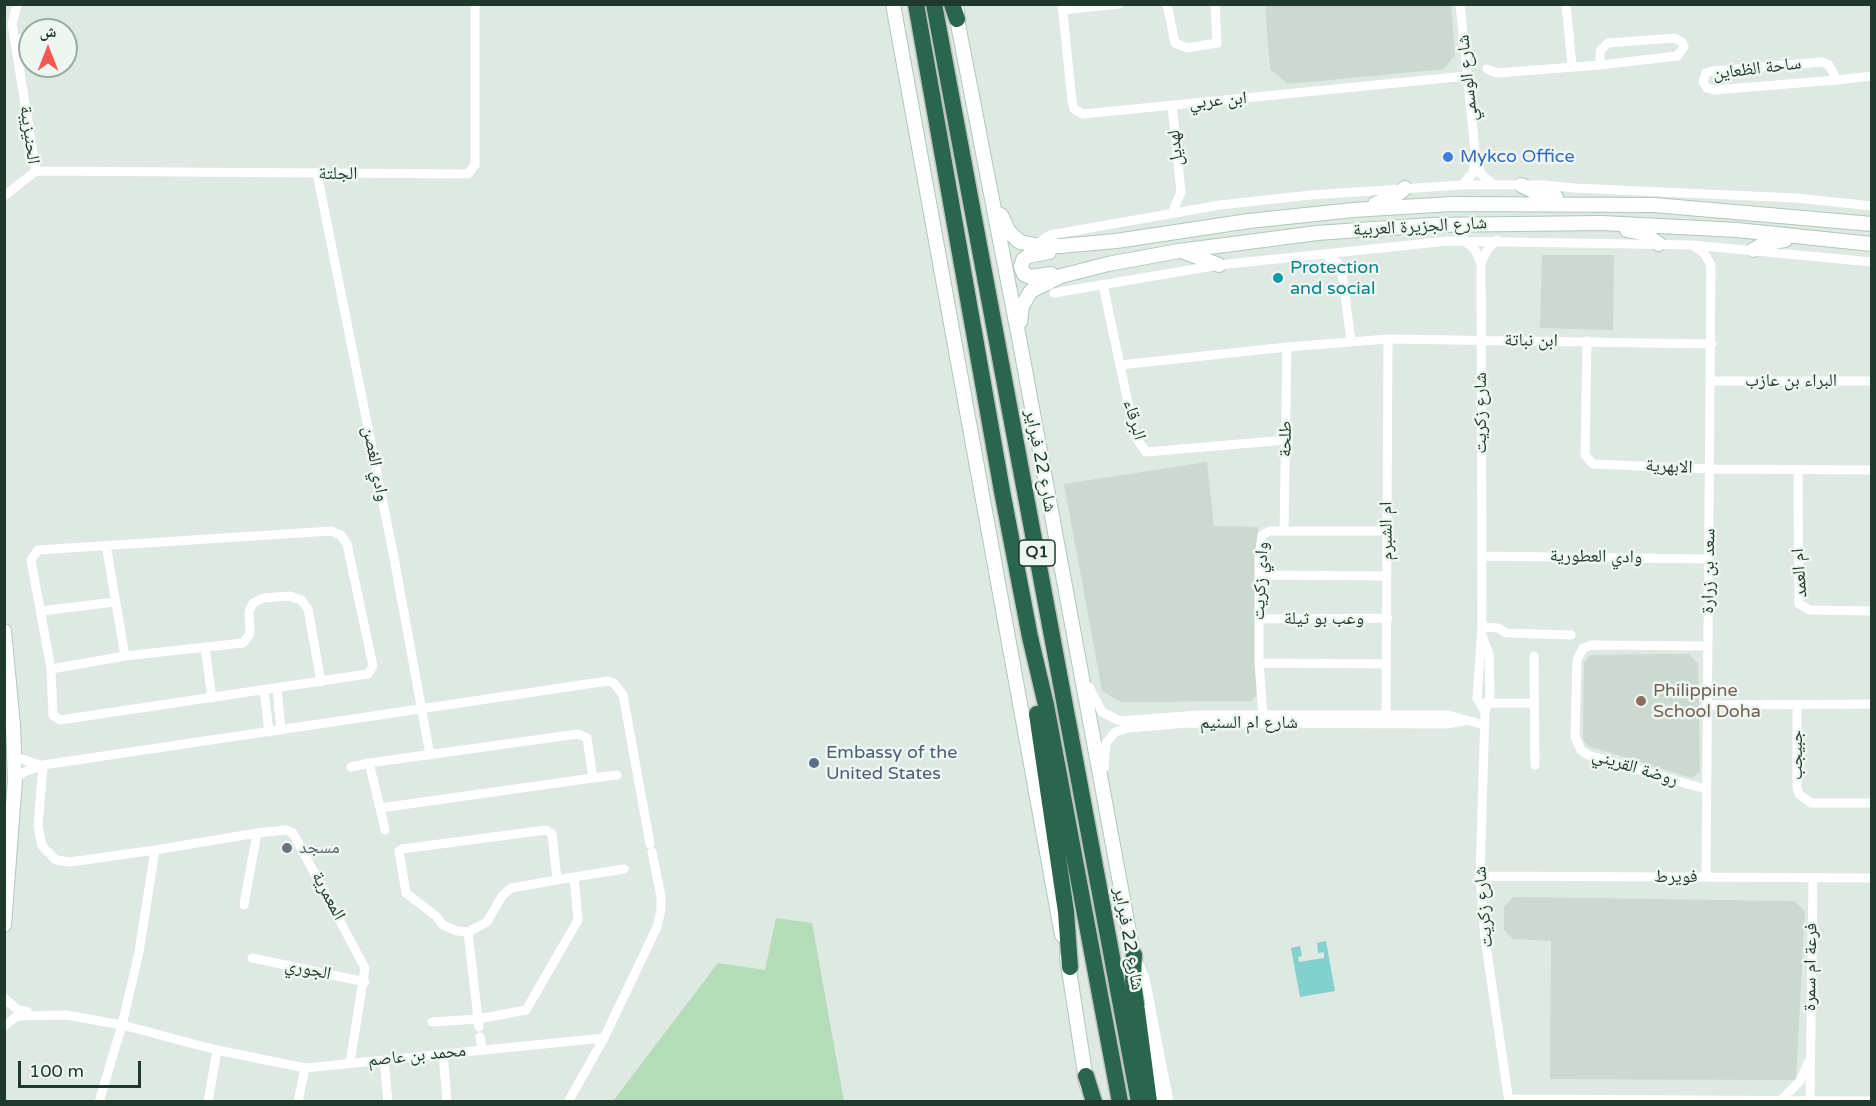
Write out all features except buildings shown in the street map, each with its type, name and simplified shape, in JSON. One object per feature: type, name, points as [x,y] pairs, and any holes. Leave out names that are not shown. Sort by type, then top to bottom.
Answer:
[{"type":"highway","name":"شارع 22 فبراير","points":[[916,4],[973,335],[1034,656],[1046,705],[1120,1101]]},
{"type":"highway","name":"شارع 22 فبراير","points":[[934,4],[1138,1101]]},
{"type":"highway","points":[[1034,656],[1036,711],[1066,912],[1070,967]]},
{"type":"highway","points":[[1134,955],[1133,981],[1149,1101]]},
{"type":"highway","points":[[1086,1076],[1094,1101]]},
{"type":"main road","points":[[893,4],[1056,908],[1070,967],[1089,1101]]},
{"type":"main road","name":"شارع 22 فبراير","points":[[955,9],[993,198],[1161,1101]]},
{"type":"main road","points":[[1521,185],[1545,195],[1596,203]]},
{"type":"main road","points":[[1353,210],[1390,198],[1405,189]]},
{"type":"main road","name":"شارع الجزيرة العربية","points":[[993,198],[1009,232],[1020,242],[1035,245],[1116,242],[1249,221],[1353,210],[1452,204],[1596,203],[1872,224]]},
{"type":"main road","name":"شارع الجزيرة العربية","points":[[1020,344],[1020,315],[1031,291],[1061,276],[1108,264],[1179,251],[1363,229],[1505,222],[1602,223],[1802,236],[1872,244]]},
{"type":"main road","points":[[1602,223],[1642,233],[1659,244]]},
{"type":"main road","points":[[1753,250],[1765,243],[1802,236]]},
{"type":"main road","points":[[1108,264],[1034,278],[1024,274],[1022,267],[1023,260],[1033,254],[1116,242]]},
{"type":"main road","points":[[1179,251],[1219,265]]},
{"type":"main road","points":[[4,631],[15,757],[4,925]]},
{"type":"street","name":"الحنيزيبة","points":[[4,196],[36,171],[12,24],[17,4]]},
{"type":"street","name":"الجلتة","points":[[36,171],[464,175],[474,169],[476,4]]},
{"type":"street","points":[[1062,7],[1119,4]]},
{"type":"street","points":[[1167,4],[1175,43],[1187,48],[1217,43],[1215,4]]},
{"type":"street","name":"شارع الوسمي","points":[[1460,4],[1475,151],[1481,174],[1494,185]]},
{"type":"street","points":[[1566,4],[1572,66]]},
{"type":"street","name":"ابن عربي","points":[[1062,7],[1074,109],[1083,114],[1467,76]]},
{"type":"street","points":[[4,14],[12,24]]},
{"type":"street","points":[[1487,69],[1497,73],[1600,64],[1677,56],[1684,50],[1683,44],[1674,38],[1608,43],[1600,51],[1600,64]]},
{"type":"street","points":[[14,39],[18,39]]},
{"type":"street","name":"ساحة الظعاين","points":[[1837,80],[1829,65],[1822,62],[1712,71],[1705,75],[1703,82],[1707,88],[1714,90],[1837,80],[1872,76]]},
{"type":"street","name":"لهديل","points":[[1172,105],[1181,192],[1192,209]]},
{"type":"street","name":"شارع الوسمي","points":[[1462,185],[1473,173],[1475,151]]},
{"type":"street","name":"وادي الغصن","points":[[317,173],[430,755]]},
{"type":"street","points":[[1035,245],[1050,235],[1192,209],[1311,195],[1462,185],[1521,185],[1796,198],[1872,206]]},
{"type":"street","name":"لهديل","points":[[1172,213],[1181,192]]},
{"type":"street","points":[[1464,240],[1475,250],[1481,263]]},
{"type":"street","name":"شارع الجزيرة العربية","points":[[1054,293],[1219,265],[1464,240],[1692,245],[1872,262]]},
{"type":"street","points":[[1481,263],[1487,250],[1497,240]]},
{"type":"street","points":[[1692,245],[1704,253],[1711,265],[1718,254],[1729,247]]},
{"type":"street","points":[[1342,272],[1344,263],[1357,250]]},
{"type":"street","points":[[1324,254],[1339,264],[1342,272],[1351,341]]},
{"type":"street","name":"شارع زكريت","points":[[1478,702],[1483,556],[1481,263]]},
{"type":"street","name":"سعد بن زرارة","points":[[1706,877],[1711,265]]},
{"type":"street","name":"البرقاء","points":[[1103,285],[1135,436],[1146,452],[1286,440]]},
{"type":"street","name":"ابن نباتة","points":[[1120,365],[1388,339],[1712,344]]},
{"type":"street","name":"ام الشبرم","points":[[1386,719],[1388,339]]},
{"type":"street","name":"الابهرية","points":[[1587,341],[1585,455],[1593,464],[1710,469],[1872,470]]},
{"type":"street","name":"طلحة","points":[[1284,531],[1287,347]]},
{"type":"street","name":"البراء بن عازب","points":[[1711,381],[1872,381]]},
{"type":"street","name":"ام العمد","points":[[1798,470],[1799,604],[1810,610],[1872,611]]},
{"type":"street","points":[[327,531],[338,533],[347,544],[373,666],[368,674],[60,720],[55,718],[52,712],[51,669],[41,611],[31,560],[35,552],[43,549],[327,531]]},
{"type":"street","name":"وادي زكريت","points":[[1263,715],[1259,663],[1259,575],[1262,535],[1270,531],[1386,531]]},
{"type":"street","points":[[106,545],[125,656]]},
{"type":"street","name":"وادي العطورية","points":[[1483,556],[1709,559]]},
{"type":"street","points":[[1259,575],[1387,576]]},
{"type":"street","points":[[51,669],[125,656],[246,641],[249,634],[249,612],[256,600],[285,596],[296,598],[308,609],[321,682]]},
{"type":"street","points":[[41,611],[115,602]]},
{"type":"street","name":"وعب بو ثيلة","points":[[1259,619],[1388,618]]},
{"type":"street","points":[[1482,632],[1498,628],[1506,633],[1570,635]]},
{"type":"street","name":"شارع زكريت","points":[[1482,632],[1489,654],[1489,702],[1484,725],[1480,876],[1487,950],[1509,1100]]},
{"type":"street","name":"روضة القريني","points":[[1705,789],[1588,755],[1578,746],[1575,726],[1577,660],[1583,648],[1592,645],[1708,646]]},
{"type":"street","points":[[205,647],[212,698]]},
{"type":"street","points":[[1534,656],[1535,765]]},
{"type":"street","points":[[1259,663],[1387,664]]},
{"type":"street","name":"شارع ام السنيم","points":[[1080,672],[1098,708],[1116,720],[1263,715],[1386,719]]},
{"type":"street","points":[[15,780],[24,772],[43,765],[600,681],[614,683],[623,695],[661,896],[657,927],[604,1038],[568,1101]]},
{"type":"street","points":[[277,688],[281,730]]},
{"type":"street","points":[[264,690],[269,732]]},
{"type":"street","points":[[1478,702],[1534,703]]},
{"type":"street","points":[[1478,702],[1485,712]]},
{"type":"street","points":[[1707,705],[1872,704]]},
{"type":"street","name":"جبيجب","points":[[1797,705],[1797,788],[1799,794],[1811,803],[1872,802]]},
{"type":"street","name":"شارع ام السنيم","points":[[1106,809],[1103,750],[1110,736],[1122,729],[1187,723],[1386,719],[1448,715],[1464,722],[1484,725]]},
{"type":"street","points":[[351,767],[578,734],[587,738],[593,778]]},
{"type":"street","points":[[15,757],[43,765]]},
{"type":"street","points":[[369,763],[385,830]]},
{"type":"street","name":"المعمرية","points":[[43,765],[38,826],[42,846],[48,855],[56,860],[70,862],[286,830],[296,836],[363,963],[364,982],[350,1063]]},
{"type":"street","points":[[380,807],[617,775]]},
{"type":"street","points":[[557,879],[552,834],[546,830],[399,851],[404,890],[410,898],[436,916],[443,925],[457,931],[468,932],[487,922],[502,896],[512,888],[624,869]]},
{"type":"street","points":[[244,905],[257,833]]},
{"type":"street","points":[[99,1101],[122,1025],[139,952],[155,850]]},
{"type":"street","name":"فويرط","points":[[1480,876],[1872,878]]},
{"type":"street","points":[[432,1022],[478,1023],[519,1013],[528,1006],[578,920],[574,877]]},
{"type":"street","name":"فرعة ام سمرة","points":[[1810,1100],[1813,878]]},
{"type":"street","points":[[468,932],[478,1023]]},
{"type":"street","name":"شارع 22 فبراير","points":[[1134,955],[1145,978],[1169,1101]]},
{"type":"street","name":"الجوري","points":[[252,958],[364,982]]},
{"type":"street","name":"محمد بن عاصم","points":[[4,998],[18,1010],[36,1014]]},
{"type":"street","name":"محمد بن عاصم","points":[[4,1026],[17,1016],[66,1015],[122,1025],[217,1050],[305,1068],[604,1038]]},
{"type":"street","points":[[480,1037],[482,1050]]},
{"type":"street","points":[[208,1101],[217,1050]]},
{"type":"street","points":[[443,1054],[447,1101]]},
{"type":"street","name":"فرعة ام سمرة","points":[[1781,1100],[1800,1081],[1811,1055]]},
{"type":"street","points":[[384,1060],[388,1101]]},
{"type":"street","points":[[298,1101],[305,1068]]},
{"type":"street","points":[[1509,1100],[1872,1101]]},
{"type":"shaded area","points":[[1265,5],[1451,5],[1455,55],[1444,69],[1288,84],[1270,69]]},
{"type":"shaded area","points":[[1542,255],[1614,255],[1613,330],[1540,328]]},
{"type":"shaded area","points":[[1207,462],[1214,526],[1258,527],[1259,692],[1252,701],[1121,702],[1102,691],[1064,484]]},
{"type":"shaded area","name":"Philippine School Doha","points":[[1689,654],[1698,663],[1700,772],[1692,778],[1588,746],[1583,739],[1584,663],[1590,655]]},
{"type":"shaded area","points":[[1513,897],[1794,901],[1805,911],[1796,1080],[1550,1079],[1551,941],[1513,939],[1504,930],[1504,907]]},
{"type":"green space","points":[[776,918],[812,923],[844,1101],[613,1101],[718,963],[765,970]]},
{"type":"water","points":[[1326,941],[1335,991],[1300,997],[1291,948],[1300,946],[1302,956],[1298,957],[1299,962],[1324,958],[1324,952],[1318,953],[1317,943]]},
{"type":"place","name":"Mykco Office","points":[[1448,157]]},
{"type":"place","name":"Protection and social","points":[[1278,278]]},
{"type":"place","name":"Philippine School Doha","points":[[1641,701]]},
{"type":"place","name":"Embassy of the United States","points":[[814,763]]},
{"type":"place","name":"مسجد","points":[[287,848]]}]
